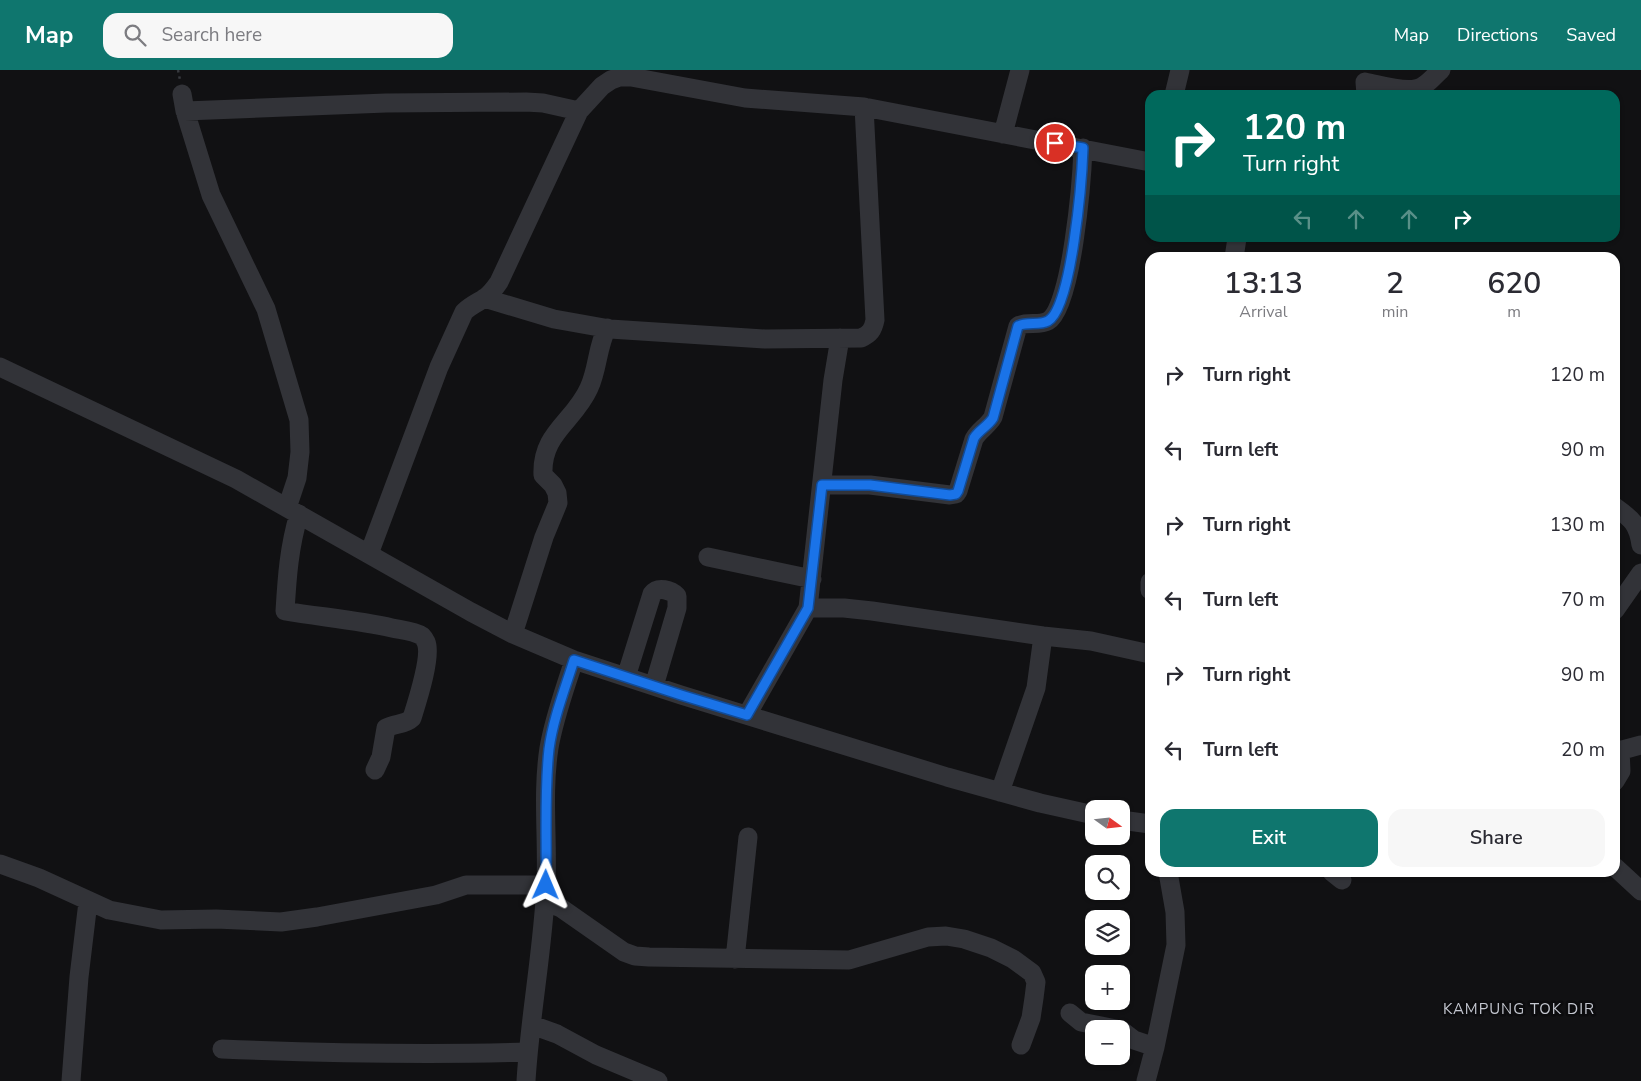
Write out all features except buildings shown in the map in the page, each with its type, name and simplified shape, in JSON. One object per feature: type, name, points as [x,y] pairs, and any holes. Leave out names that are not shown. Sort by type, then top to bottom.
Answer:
[{"type":"street","points":[[1003,134],[1020,70]]},
{"type":"street","points":[[1175,90],[1180,70]]},
{"type":"street","points":[[1417,90],[1441,70]]},
{"type":"street","points":[[368,554],[439,367],[464,312],[470,305],[484,298],[493,290],[579,111],[602,86],[611,80],[619,77],[631,77],[745,98],[864,107],[1145,161]]},
{"type":"street","points":[[1366,90],[1365,82],[1407,90]]},
{"type":"street","points":[[375,770],[381,757],[386,728],[394,724],[404,723],[412,718],[428,651],[426,640],[421,636],[379,625],[285,611],[300,452],[299,420],[266,309],[211,195],[184,103],[526,102],[543,103],[579,111]]},
{"type":"street","points":[[484,298],[554,319],[607,328],[764,339],[861,338],[868,335],[873,329],[875,320],[864,107]]},
{"type":"street","points":[[822,485],[870,485],[950,495],[956,494],[974,438],[993,418],[1018,326],[1023,323],[1048,321],[1057,309],[1063,292],[1076,235],[1083,148]]},
{"type":"street","points":[[513,634],[547,529],[558,503],[557,493],[543,475],[543,460],[546,446],[580,404],[590,387],[599,348],[607,328]]},
{"type":"street","points":[[747,715],[808,608],[833,380],[840,338]]},
{"type":"street","points":[[0,367],[236,479],[462,608],[513,634],[574,660],[938,775],[1040,803],[1085,812]]},
{"type":"street","points":[[1620,510],[1629,516],[1635,524],[1639,531],[1641,545]]},
{"type":"street","points":[[708,556],[812,579]]},
{"type":"street","points":[[1620,603],[1641,573]]},
{"type":"street","points":[[626,677],[652,594],[659,589],[674,593],[677,596],[677,608],[654,686]]},
{"type":"street","points":[[808,608],[862,610],[1042,636],[1091,641],[1145,653]]},
{"type":"street","points":[[1000,792],[1036,688],[1042,636]]},
{"type":"street","points":[[526,1081],[546,893],[549,748],[574,660]]},
{"type":"street","points":[[1620,750],[1641,745]]},
{"type":"street","points":[[1620,760],[1622,766],[1620,773]]},
{"type":"street","points":[[1130,821],[1145,823]]},
{"type":"street","points":[[735,959],[748,837]]},
{"type":"street","points":[[0,864],[39,878],[109,910],[161,920],[225,919],[271,922],[317,917],[427,897],[466,885],[546,893],[561,908],[624,952],[634,956],[849,960],[928,937],[946,936],[964,939],[991,948],[1013,959],[1032,973],[1036,982],[1031,1018],[1021,1045]]},
{"type":"street","points":[[1620,872],[1641,891]]},
{"type":"street","points":[[1146,1081],[1176,945],[1175,912],[1169,877]]},
{"type":"street","points":[[71,1081],[79,976],[88,902]]},
{"type":"street","points":[[1070,1014],[1085,1023]]},
{"type":"street","points":[[532,1025],[557,1034],[596,1055],[658,1081]]},
{"type":"street","points":[[1130,1036],[1140,1043],[1155,1047]]},
{"type":"street","points":[[222,1049],[457,1054],[528,1052]]},
{"type":"district","name":"KAMPUNG TOK DIR","points":[[1519,1009]]},
{"type":"route","points":[[546,885],[549,748],[574,660],[747,715],[806,614],[810,602],[822,485],[870,485],[950,495],[956,494],[961,486],[974,438],[993,418],[1018,326],[1023,323],[1048,321],[1057,309],[1063,292],[1078,223],[1083,148],[1055,143]]}]
